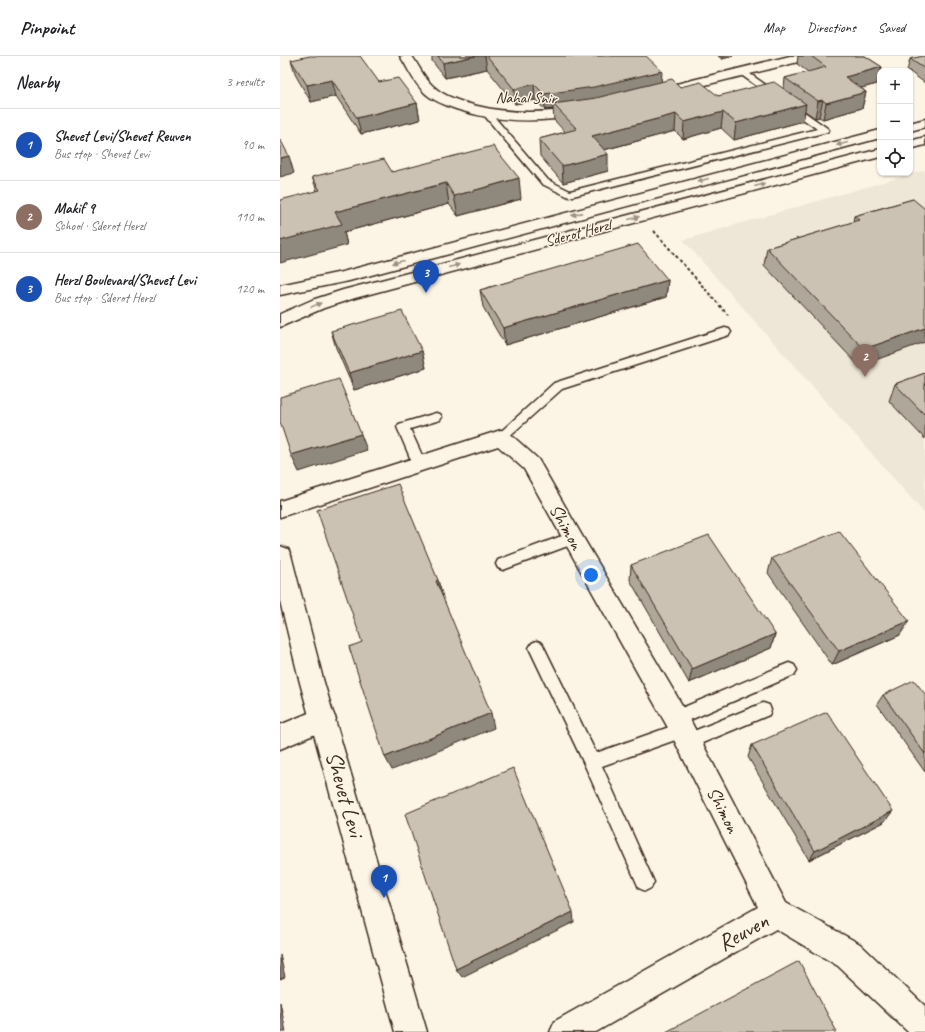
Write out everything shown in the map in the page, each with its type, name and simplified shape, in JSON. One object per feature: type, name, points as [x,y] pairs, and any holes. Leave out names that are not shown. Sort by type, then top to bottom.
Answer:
[{"type":"street","name":"Nahal Snir","points":[[406,56],[428,90],[447,101],[488,114],[532,118],[563,115],[596,109]]},
{"type":"street","points":[[658,93],[805,56]]},
{"type":"street","points":[[913,126],[925,123]]},
{"type":"street","name":"Sderot Herzl","points":[[280,290],[337,278],[877,135]]},
{"type":"street","points":[[913,144],[925,142]]},
{"type":"street","name":"Sderot Herzl","points":[[280,321],[318,304],[349,294],[877,154]]},
{"type":"street","points":[[280,509],[502,437]]},
{"type":"street","name":"Shimon","points":[[502,437],[531,464],[682,730],[776,913]]},
{"type":"street","name":"Shevet Levi","points":[[280,555],[311,679],[412,1032]]},
{"type":"street","points":[[280,737],[323,719]]},
{"type":"street","name":"Reuven","points":[[566,1032],[776,913],[849,955],[925,1027]]},
{"type":"lane","points":[[488,114],[545,182],[569,194],[824,130],[743,72]]},
{"type":"lane","points":[[502,437],[558,386],[725,332]]},
{"type":"lane","points":[[419,464],[403,427],[436,417]]},
{"type":"lane","points":[[503,564],[564,541],[573,540]]},
{"type":"lane","points":[[537,648],[592,762],[645,882]]},
{"type":"lane","points":[[682,730],[789,670]]},
{"type":"lane","points":[[592,762],[682,730],[763,710]]},
{"type":"path","points":[[641,216],[729,317]]},
{"type":"shaded area","points":[[925,170],[925,514],[683,240],[904,176],[913,176],[913,173]]},
{"type":"building","points":[[310,56],[360,56],[379,82],[398,78],[417,103],[357,118],[332,80],[307,85],[291,60]]},
{"type":"building","points":[[438,56],[475,56],[443,63]]},
{"type":"building","points":[[487,56],[646,56],[662,71],[594,87],[544,94],[534,84],[514,89]]},
{"type":"building","points":[[811,56],[865,56],[882,67],[845,77],[866,92],[826,103],[823,100],[818,101],[785,78],[826,67]]},
{"type":"building","points":[[925,56],[925,69],[910,59]]},
{"type":"building","points":[[672,79],[680,87],[701,82],[718,96],[774,82],[806,104],[736,123],[723,112],[684,122],[676,114],[592,136],[608,154],[562,166],[539,139],[577,129],[553,104],[596,98]]},
{"type":"building","points":[[280,139],[289,156],[280,158]]},
{"type":"building","points":[[493,146],[519,178],[454,196],[446,183],[335,212],[342,224],[280,241],[280,200],[320,190],[312,177],[384,159],[392,172]]},
{"type":"building","points":[[913,199],[925,209],[925,328],[864,349],[767,248],[859,220],[854,216]]},
{"type":"building","points":[[638,244],[668,280],[503,328],[480,290]]},
{"type":"building","points":[[402,311],[422,351],[349,373],[331,331]]},
{"type":"building","points":[[925,373],[925,415],[895,384]]},
{"type":"building","points":[[339,379],[361,434],[291,455],[280,422],[280,397]]},
{"type":"building","points":[[398,484],[438,580],[436,581],[491,713],[385,757],[349,647],[362,642],[317,510]]},
{"type":"building","points":[[839,531],[909,621],[839,651],[772,558]]},
{"type":"building","points":[[709,535],[775,634],[692,669],[631,565]]},
{"type":"building","points":[[914,680],[925,694],[925,754],[883,695]]},
{"type":"building","points":[[827,712],[893,811],[815,851],[752,745]]},
{"type":"building","points":[[513,768],[573,912],[456,969],[405,814]]},
{"type":"building","points":[[799,961],[837,1032],[666,1032]]},
{"type":"place","name":"Herzl Boulevard/Shevet Levi","points":[[426,293]]},
{"type":"place","name":"Makif 9","points":[[865,377]]},
{"type":"place","name":"Shevet Levi/Shevet Reuven","points":[[384,898]]}]
